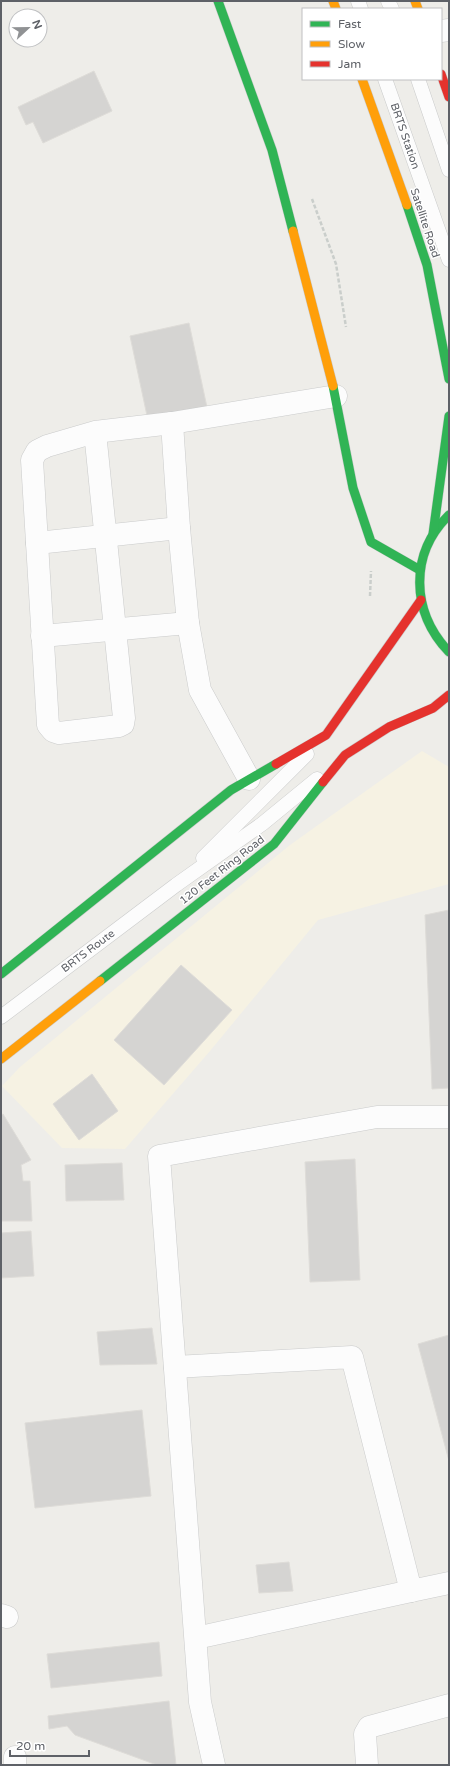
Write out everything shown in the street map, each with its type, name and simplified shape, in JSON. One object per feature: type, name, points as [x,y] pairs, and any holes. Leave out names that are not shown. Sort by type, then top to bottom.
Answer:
[{"type":"main road","points":[[218,1],[272,150],[336,396],[353,488],[371,542],[420,570]]},
{"type":"main road","points":[[442,77],[449,97]]},
{"type":"main road","name":"Satellite Road","points":[[362,80],[391,157],[427,265],[449,379]]},
{"type":"main road","points":[[433,534],[449,416]]},
{"type":"main road","points":[[449,515],[433,534],[425,551],[420,570],[421,600],[428,624],[441,644],[449,652]]},
{"type":"main road","points":[[1,974],[225,795],[249,779],[326,734],[421,600]]},
{"type":"main road","name":"120 Feet Ring Road","points":[[1,1059],[274,844],[345,755],[388,727],[433,708],[449,695]]},
{"type":"street","points":[[95,432],[124,718],[123,724],[120,726],[59,733],[53,732],[48,725],[32,460],[37,451],[46,446],[95,432],[172,423],[336,396]]},
{"type":"street","points":[[172,423],[179,528],[188,622],[200,690],[249,779]]},
{"type":"street","points":[[37,543],[179,528]]},
{"type":"street","points":[[42,636],[188,622]]},
{"type":"street","points":[[214,1765],[200,1702],[159,1156],[377,1117],[449,1117]]},
{"type":"street","points":[[175,1367],[352,1357],[411,1591]]},
{"type":"street","points":[[196,1638],[449,1583]]},
{"type":"street","points":[[367,1765],[365,1734],[369,1727],[449,1705]]},
{"type":"lane","name":"BRTS Station","points":[[385,80],[449,260]]},
{"type":"lane","points":[[418,80],[449,170]]},
{"type":"lane","name":"BRTS Route","points":[[176,885],[326,734]]},
{"type":"lane","name":"BRTS Route","points":[[1,1017],[176,885],[262,824],[345,755]]},
{"type":"shaded area","points":[[422,751],[449,767],[449,884],[318,920],[210,1051],[125,1149],[62,1148],[2,1086],[20,1067],[290,845]]},
{"type":"building","points":[[94,71],[112,111],[43,143],[33,122],[26,125],[18,107]]},
{"type":"building","points":[[189,323],[208,412],[149,425],[130,336]]},
{"type":"building","points":[[449,910],[449,1088],[432,1089],[425,915]]},
{"type":"building","points":[[181,965],[232,1010],[164,1085],[114,1040]]},
{"type":"building","points":[[92,1074],[118,1111],[79,1140],[53,1104]]},
{"type":"building","points":[[3,1114],[31,1160],[21,1165],[23,1181],[30,1181],[32,1221],[1,1221],[1,1115]]},
{"type":"building","points":[[355,1159],[360,1280],[310,1282],[305,1162]]},
{"type":"building","points":[[122,1163],[124,1200],[66,1201],[65,1165]]},
{"type":"building","points":[[31,1231],[34,1276],[1,1278],[1,1233]]},
{"type":"building","points":[[152,1328],[157,1364],[100,1365],[97,1332]]},
{"type":"building","points":[[449,1335],[449,1461],[418,1344]]},
{"type":"building","points":[[142,1410],[151,1496],[35,1508],[25,1423]]},
{"type":"building","points":[[289,1562],[293,1591],[259,1593],[256,1565]]},
{"type":"building","points":[[159,1642],[162,1676],[51,1688],[47,1654]]},
{"type":"building","points":[[169,1701],[176,1765],[157,1765],[75,1735],[67,1726],[49,1729],[48,1716]]},
{"type":"traffic: fast","points":[[218,1],[272,150],[293,231]]},
{"type":"traffic: fast","points":[[407,205],[427,265],[449,379]]},
{"type":"traffic: fast","points":[[333,386],[353,488],[371,542],[420,570]]},
{"type":"traffic: fast","points":[[433,534],[449,416]]},
{"type":"traffic: fast","points":[[449,515],[436,530],[427,547],[421,565],[420,583],[422,601],[427,619],[436,636],[449,652]]},
{"type":"traffic: fast","points":[[1,974],[231,790],[276,764]]},
{"type":"traffic: fast","points":[[100,981],[274,844],[323,782]]},
{"type":"traffic: slow","points":[[333,1],[336,8]]},
{"type":"traffic: slow","points":[[415,1],[418,8]]},
{"type":"traffic: slow","points":[[362,80],[407,205]]},
{"type":"traffic: slow","points":[[293,231],[333,386]]},
{"type":"traffic: slow","points":[[1,1059],[100,981]]},
{"type":"traffic: jam","points":[[442,77],[449,97]]},
{"type":"traffic: jam","points":[[276,764],[326,735],[421,600]]},
{"type":"traffic: jam","points":[[323,782],[345,755],[389,727],[433,708],[449,695]]}]
